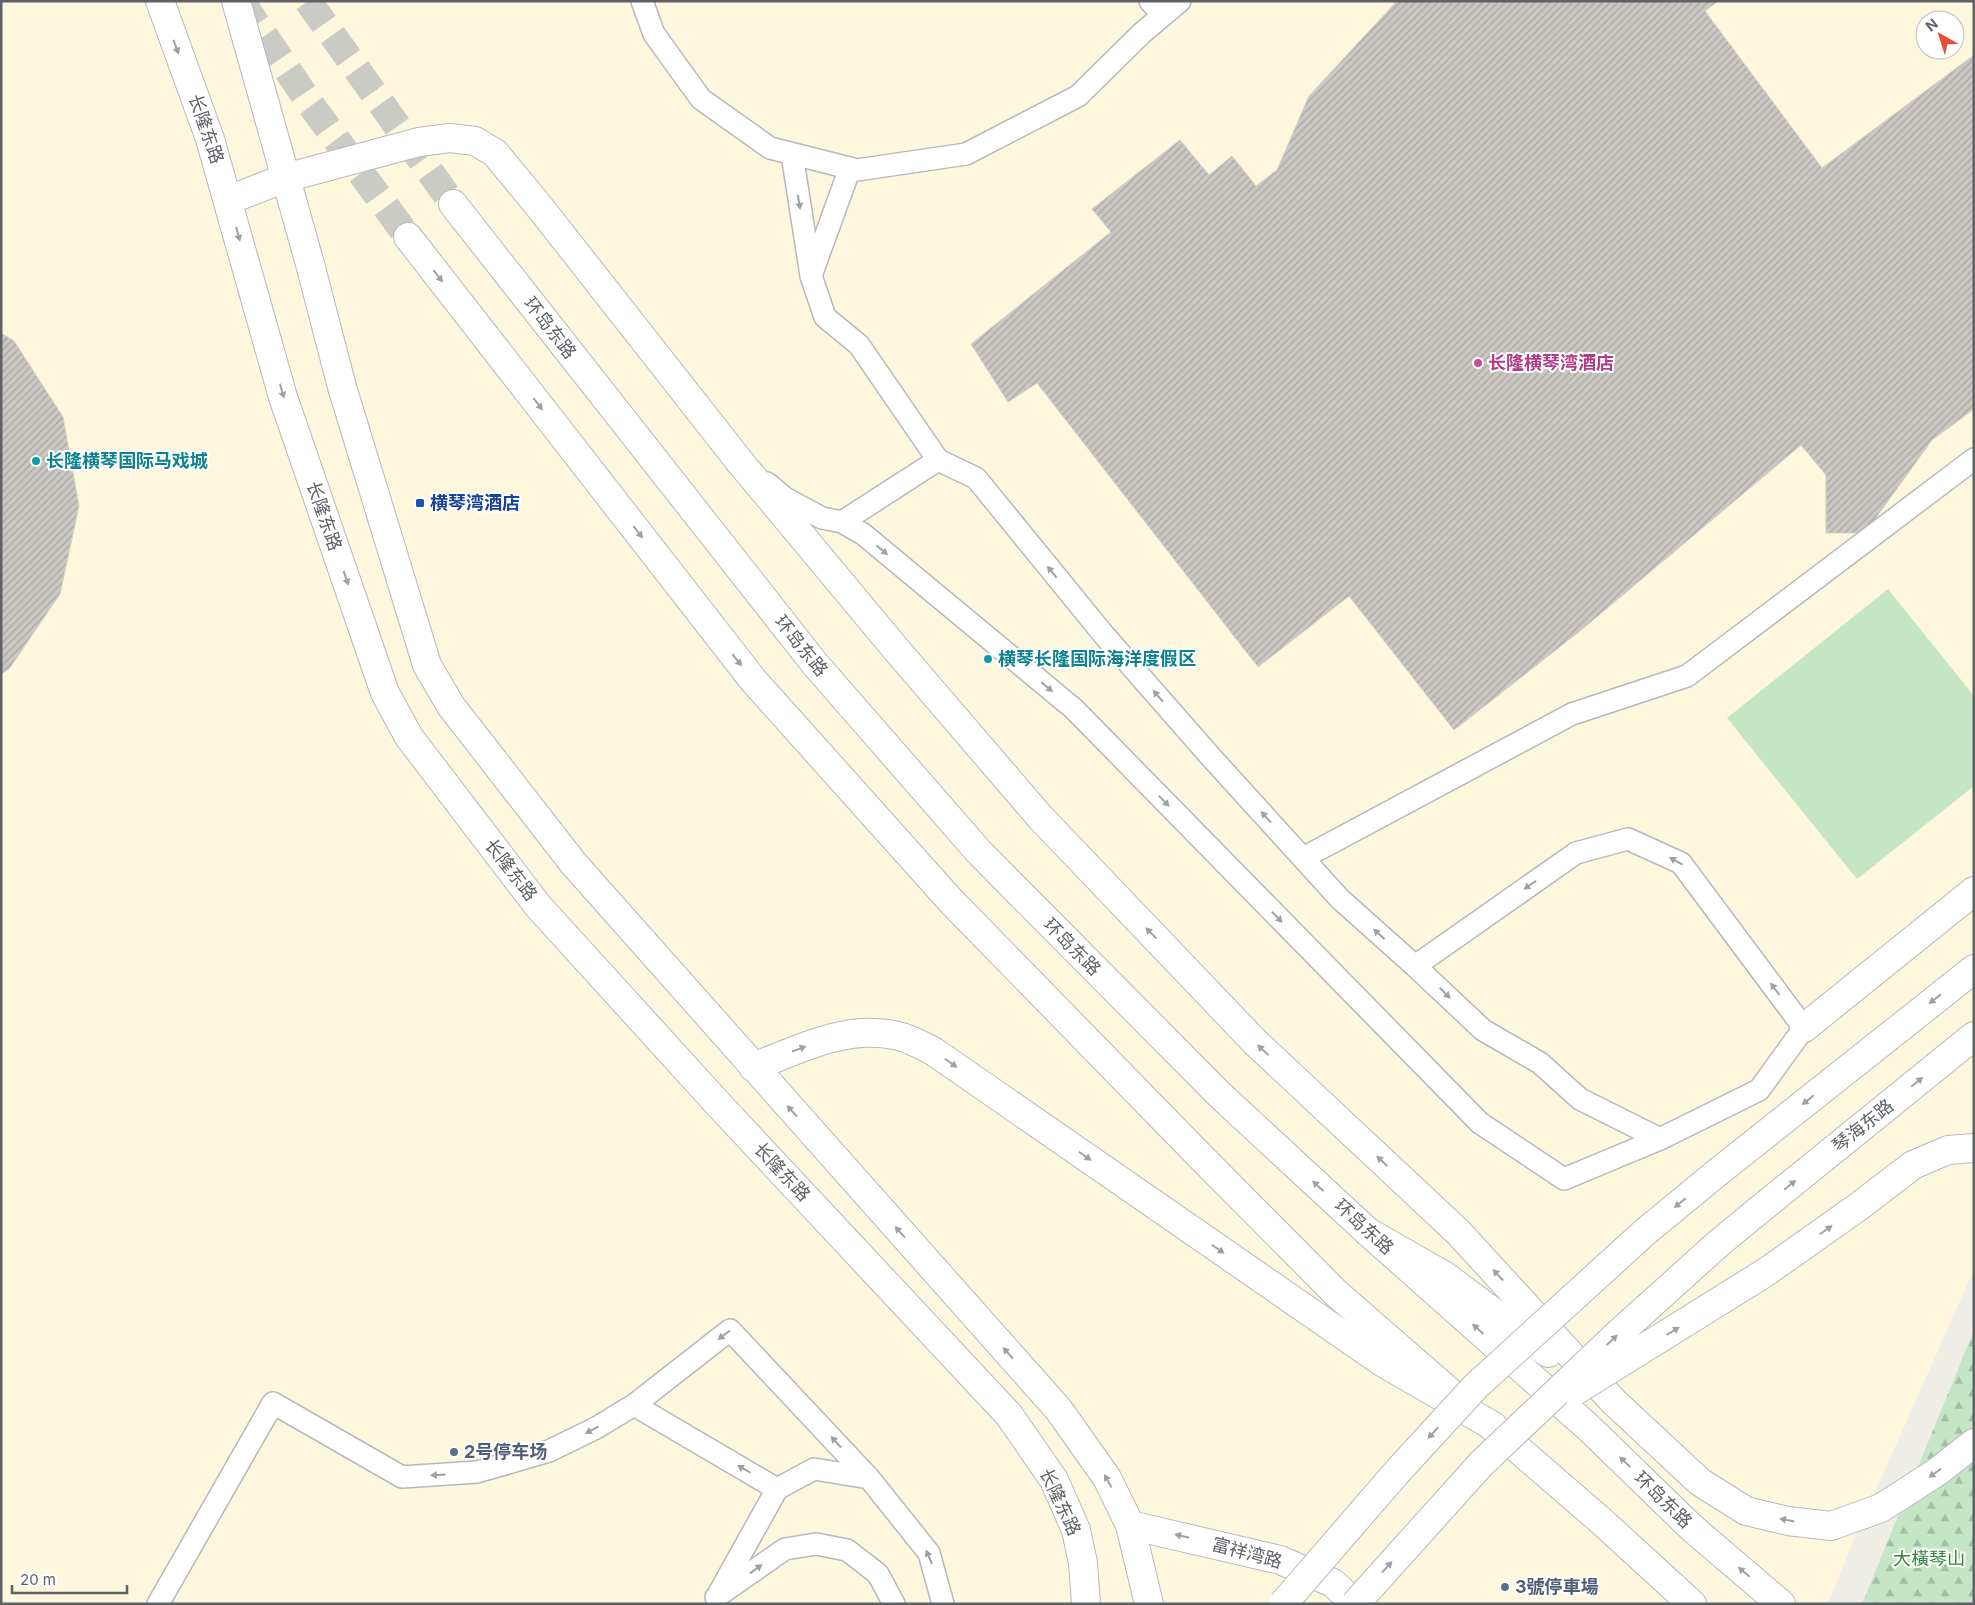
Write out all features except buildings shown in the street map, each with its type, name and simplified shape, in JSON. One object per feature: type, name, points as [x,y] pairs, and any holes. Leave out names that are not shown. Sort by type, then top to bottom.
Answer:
[{"type":"street","name":"长隆东路","points":[[160,1],[210,139],[229,200],[283,398],[385,693],[408,737],[538,906],[720,1106],[1009,1415],[1054,1480],[1076,1530],[1083,1563],[1086,1604]]},
{"type":"street","points":[[236,1],[342,387],[427,665],[451,706],[574,864],[1059,1410],[1108,1478],[1130,1524],[1149,1604]]},
{"type":"street","points":[[229,200],[285,178],[418,142],[450,138],[475,141],[495,153],[740,462],[895,648],[1040,817],[1255,1042],[1458,1232],[1613,1401],[1700,1482],[1746,1511],[1788,1521],[1831,1526],[1881,1508],[1937,1472],[1974,1443]]},
{"type":"street","name":"环岛东路","points":[[453,204],[815,664],[979,852],[1220,1094],[1368,1232],[1590,1429],[1692,1528],[1781,1604]]},
{"type":"street","points":[[408,237],[753,680],[951,901],[1336,1293],[1439,1384],[1493,1426],[1600,1519],[1692,1604]]},
{"type":"street","points":[[1804,1028],[1974,891]]},
{"type":"street","points":[[1283,1604],[1476,1386],[1637,1238],[1974,969]]},
{"type":"street","points":[[753,1067],[828,1038],[860,1032],[895,1035],[933,1051],[1382,1362],[1493,1426]]},
{"type":"street","name":"琴海东路","points":[[1527,1420],[1632,1321],[1719,1243],[1974,1036]]},
{"type":"street","points":[[1355,1604],[1481,1464],[1527,1420],[1672,1332],[1786,1258],[1913,1165],[1948,1150],[1974,1148]]},
{"type":"street","points":[[1368,1232],[1445,1276],[1613,1401]]},
{"type":"street","name":"富祥湾路","points":[[1130,1524],[1280,1560],[1333,1583],[1355,1604]]},
{"type":"lane","points":[[642,1],[654,34],[701,100],[770,148],[857,170],[966,154],[1078,96],[1142,33],[1157,8],[1180,1]]},
{"type":"lane","points":[[792,154],[812,276],[825,317],[859,345],[938,460],[976,478],[1104,635],[1340,899],[1483,1030],[1540,1064],[1580,1100],[1660,1138]]},
{"type":"lane","points":[[812,276],[850,168]]},
{"type":"lane","points":[[1303,858],[1572,714],[1687,676],[1974,459]]},
{"type":"lane","points":[[842,522],[938,460]]},
{"type":"lane","points":[[740,462],[785,498],[822,518],[842,522],[862,534],[1074,709],[1480,1123],[1564,1179],[1660,1138],[1759,1090],[1804,1028],[1681,863],[1628,840],[1576,853],[1415,966]]},
{"type":"lane","points":[[158,1604],[273,1403],[402,1477],[478,1472],[549,1451],[596,1428],[634,1404],[730,1330],[869,1478],[929,1553],[943,1604]]},
{"type":"lane","points":[[634,1404],[777,1488]]},
{"type":"lane","points":[[714,1601],[777,1488],[814,1469],[869,1478]]},
{"type":"lane","points":[[714,1601],[784,1548],[816,1544],[847,1550],[878,1574],[894,1604]]},
{"type":"shaded area","name":"横琴长隆国际海洋度假区","points":[[1,1],[1974,1],[1974,1269],[1852,1544],[1828,1604],[1,1604]]},
{"type":"green space","points":[[1888,589],[1974,696],[1974,786],[1857,879],[1727,718]]},
{"type":"green space","name":"大橫琴山","points":[[1974,1330],[1974,1604],[1862,1604]]},
{"type":"tunnel","points":[[241,1],[311,105],[408,237]]},
{"type":"tunnel","points":[[308,1],[453,204]]},
{"type":"place","name":"长隆横琴湾酒店","points":[[1478,363]]},
{"type":"place","name":"长隆横琴国际马戏城","points":[[36,461]]},
{"type":"place","name":"横琴湾酒店","points":[[420,503]]},
{"type":"place","name":"横琴长隆国际海洋度假区","points":[[988,659]]},
{"type":"place","name":"2号停车场","points":[[454,1452]]},
{"type":"place","name":"3號停車場","points":[[1505,1587]]}]
